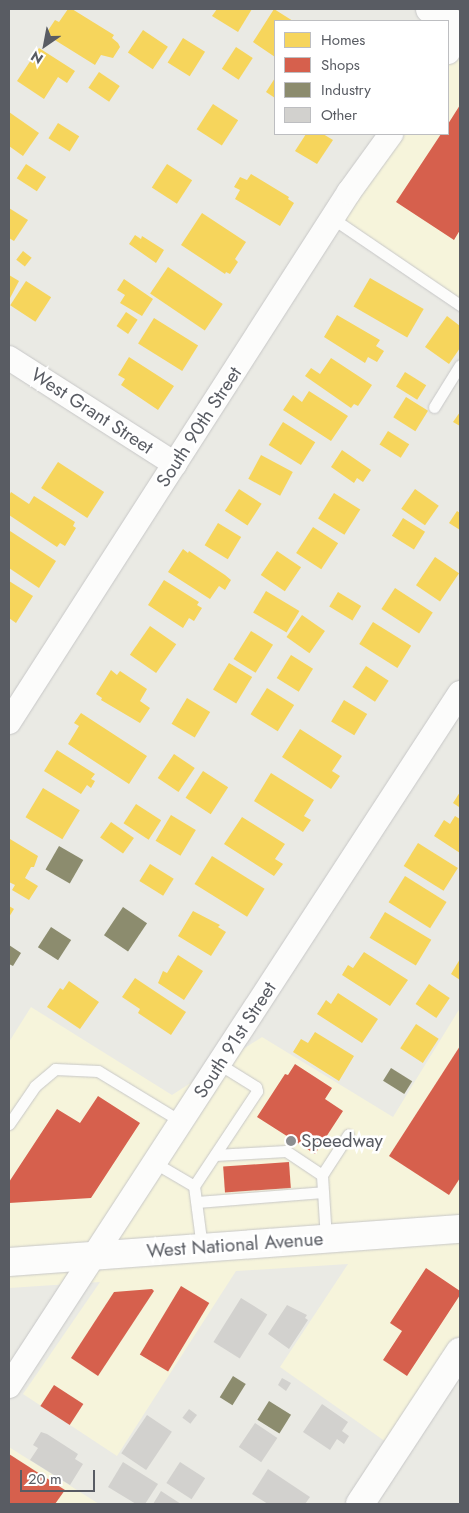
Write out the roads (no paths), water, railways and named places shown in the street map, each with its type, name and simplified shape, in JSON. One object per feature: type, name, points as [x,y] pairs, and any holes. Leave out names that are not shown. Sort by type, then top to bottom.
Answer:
[{"type":"main road","points":[[430,9],[447,20]]},
{"type":"main road","points":[[449,21],[460,28]]},
{"type":"main road","name":"West National Avenue","points":[[9,1262],[460,1228]]},
{"type":"main road","points":[[360,1504],[460,1352]]},
{"type":"street","points":[[449,50],[460,32]]},
{"type":"street","name":"South 90th Street","points":[[9,722],[332,218],[390,135]]},
{"type":"street","name":"West Grant Street","points":[[9,358],[175,464]]},
{"type":"street","name":"South 91st Street","points":[[9,1386],[460,693]]},
{"type":"lane","points":[[332,218],[460,305]]},
{"type":"lane","points":[[434,406],[460,365]]},
{"type":"lane","points":[[202,1248],[194,1186],[257,1091],[256,1087],[219,1064]]},
{"type":"lane","points":[[9,1124],[35,1086],[55,1069],[98,1071],[182,1122]]},
{"type":"lane","points":[[326,1239],[322,1175],[348,1135]]},
{"type":"lane","points":[[215,1154],[286,1151],[322,1175]]},
{"type":"lane","points":[[155,1163],[194,1186]]},
{"type":"lane","points":[[197,1202],[323,1192]]},
{"type":"place","name":"Speedway","points":[[291,1141]]}]
